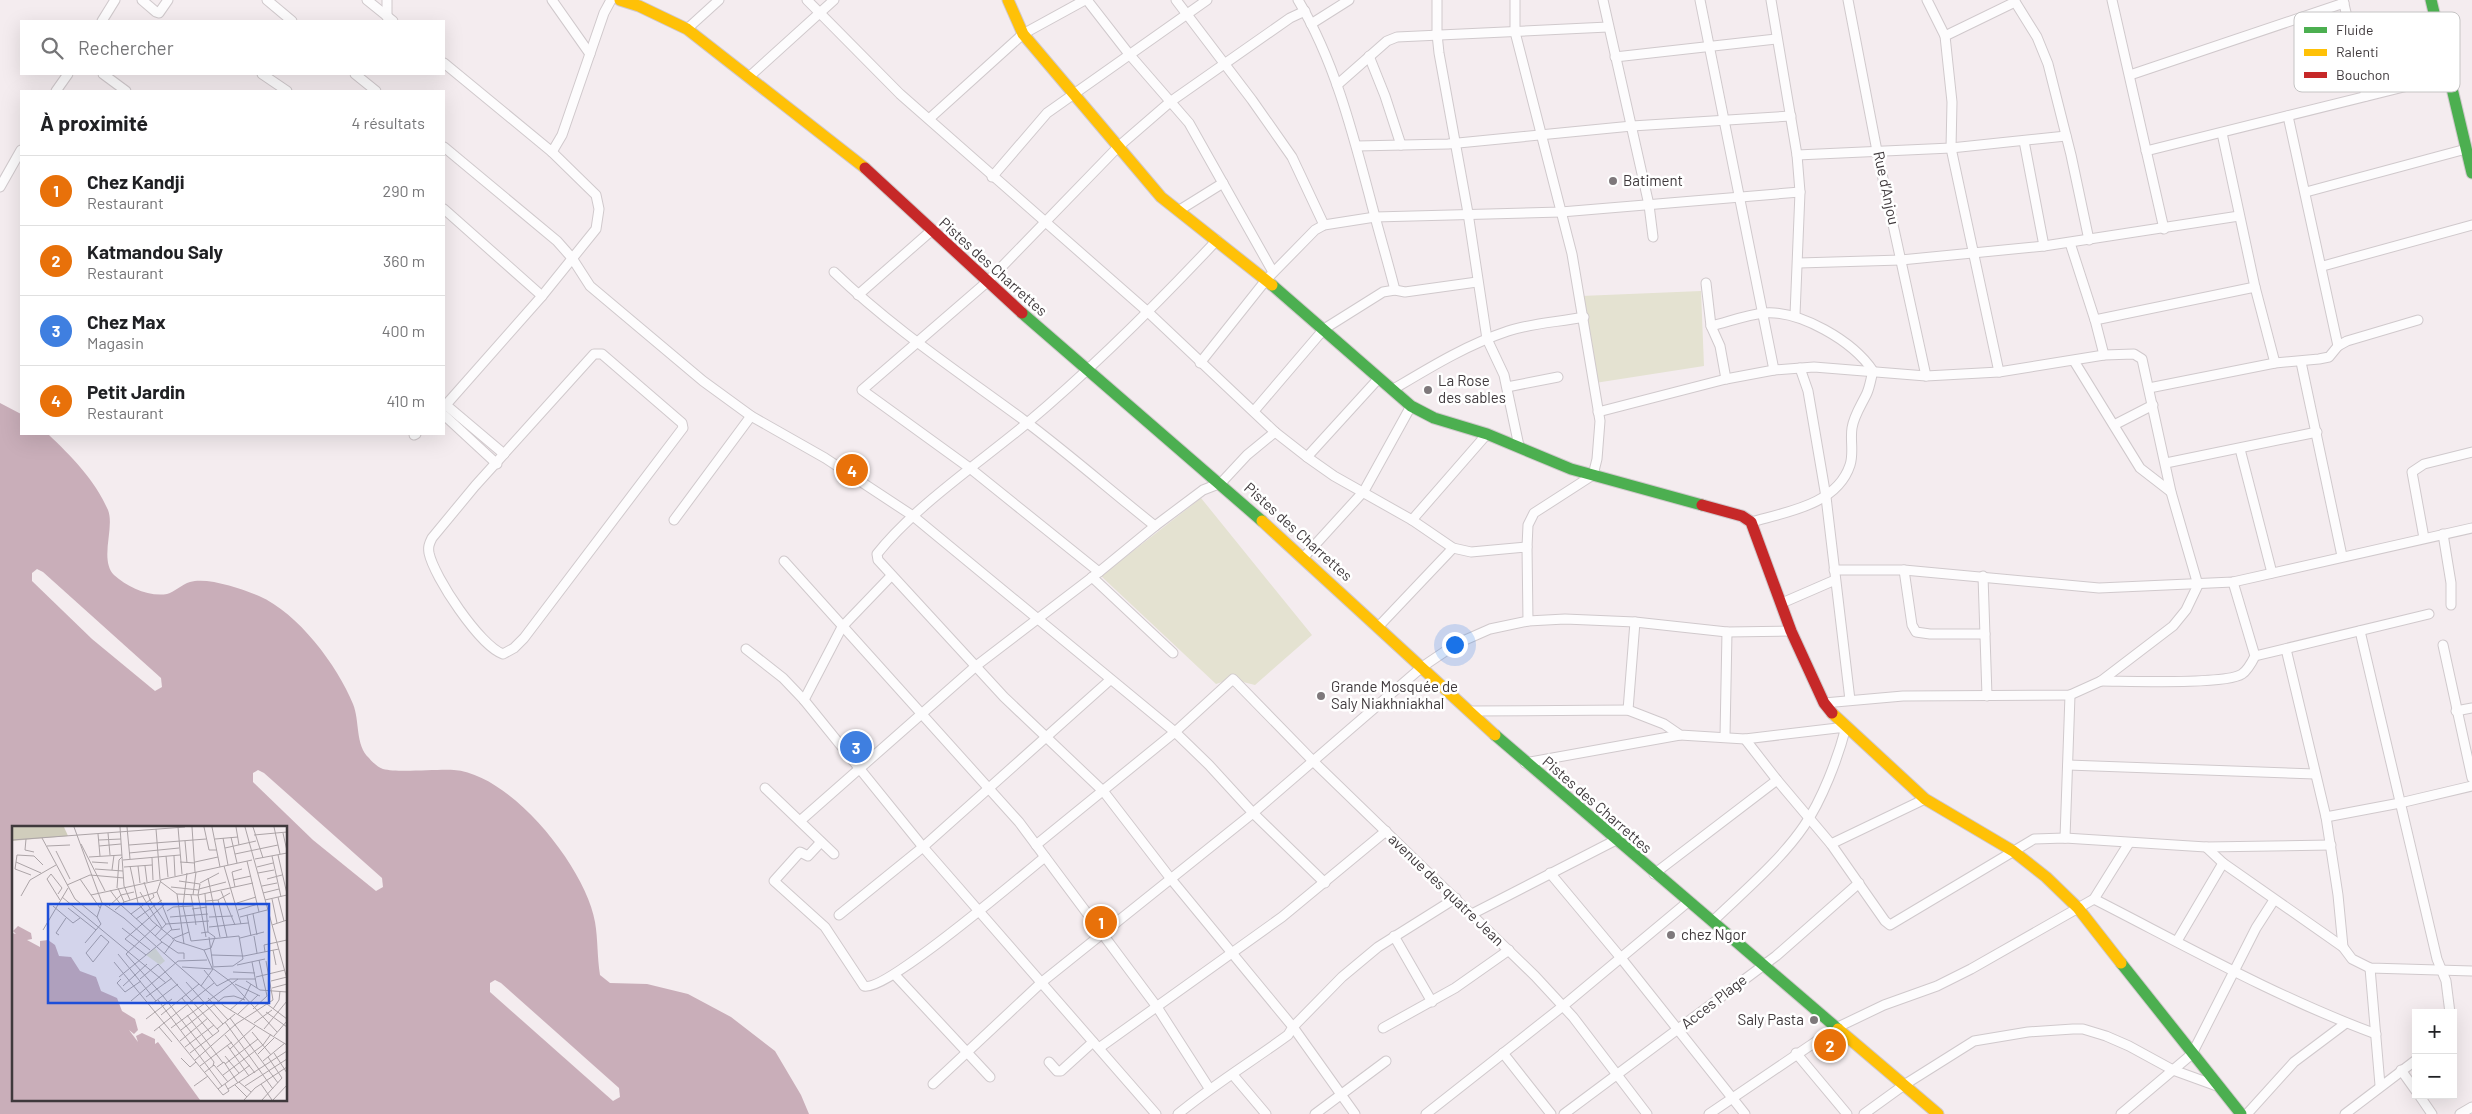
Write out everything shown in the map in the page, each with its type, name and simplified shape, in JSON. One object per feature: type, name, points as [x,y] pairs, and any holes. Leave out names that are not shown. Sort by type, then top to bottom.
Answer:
[{"type":"main road","name":"Pistes des Charrettes","points":[[620,0],[639,6],[687,29],[858,161],[987,282],[1087,371],[1221,484],[1525,762],[1614,840],[1763,963],[1836,1028],[1938,1114]]},
{"type":"main road","points":[[1008,0],[1023,34],[1074,92],[1144,180],[1178,211],[1270,276],[1324,329],[1411,406],[1434,418],[1487,434],[1571,468],[1742,516],[1751,522],[1791,631],[1824,703],[1846,727],[1925,799],[2013,851],[2046,876],[2078,908],[2241,1114]]},
{"type":"main road","points":[[2452,92],[2472,172]]},
{"type":"street","points":[[103,20],[116,0]]},
{"type":"street","points":[[142,0],[159,13],[168,0]]},
{"type":"street","points":[[267,0],[291,20]]},
{"type":"street","points":[[367,0],[390,19]]},
{"type":"street","points":[[387,0],[390,19]]},
{"type":"street","points":[[552,0],[590,54]]},
{"type":"street","points":[[552,152],[562,136],[611,0]]},
{"type":"street","points":[[687,29],[719,0]]},
{"type":"street","points":[[808,0],[818,14],[929,119],[992,177],[1149,313],[1274,432],[1334,476],[1364,491],[1412,520],[1453,548],[1470,552],[1527,547]]},
{"type":"street","points":[[750,76],[834,0]]},
{"type":"street","points":[[929,119],[1023,34],[1086,0],[1129,54],[1189,123],[1223,182],[1270,276]]},
{"type":"street","points":[[1176,0],[1226,65],[1292,157],[1324,225]]},
{"type":"street","points":[[992,177],[1047,113],[1074,92],[1207,0]]},
{"type":"street","points":[[1298,0],[1312,24],[1337,85],[1357,146],[1395,290]]},
{"type":"street","points":[[1312,24],[1349,0]]},
{"type":"street","points":[[1437,0],[1437,34],[1468,213],[1487,339],[1498,360],[1507,387],[1518,446]]},
{"type":"street","points":[[1515,0],[1515,32],[1561,212],[1584,317],[1598,412],[1600,441],[1592,475],[1534,513],[1528,525],[1528,621]]},
{"type":"street","points":[[1603,0],[1649,205],[1653,236]]},
{"type":"street","points":[[1700,0],[1774,370]]},
{"type":"street","points":[[1771,0],[1776,39],[1797,155],[1800,192],[1799,263],[1795,315]]},
{"type":"street","name":"Rue d’Anjou","points":[[1848,0],[1877,151],[1926,376]]},
{"type":"street","points":[[1926,0],[1945,36],[1952,102],[1951,148],[1999,372]]},
{"type":"street","points":[[2112,0],[2164,229]]},
{"type":"street","points":[[1945,36],[2014,1],[2037,37],[2045,58],[2066,136],[2089,240]]},
{"type":"street","points":[[2312,12],[2344,1]]},
{"type":"street","points":[[1173,653],[1096,574],[971,469],[862,390],[987,282],[1118,147],[1170,102],[1226,65],[1290,18],[1305,11]]},
{"type":"street","points":[[2130,75],[2294,18]]},
{"type":"street","points":[[1337,85],[1369,56],[1393,38],[1437,34],[1608,27]]},
{"type":"street","points":[[1615,57],[1776,39]]},
{"type":"street","points":[[1369,56],[1385,96],[1401,146]]},
{"type":"street","points":[[445,64],[552,152],[599,200],[599,219],[596,228],[542,296],[445,406],[504,454]]},
{"type":"street","points":[[57,90],[67,75]]},
{"type":"street","points":[[104,75],[125,90]]},
{"type":"street","points":[[263,75],[286,90]]},
{"type":"street","points":[[356,75],[375,90]]},
{"type":"street","points":[[2365,92],[2366,96]]},
{"type":"street","points":[[2146,152],[2382,92]]},
{"type":"street","points":[[1357,146],[1455,143],[1632,126],[1791,116]]},
{"type":"street","points":[[2288,116],[2338,346]]},
{"type":"street","points":[[2222,133],[2255,287],[2275,362]]},
{"type":"street","points":[[1797,155],[1951,148],[2066,136]]},
{"type":"street","points":[[2024,141],[2044,246]]},
{"type":"street","points":[[445,148],[557,242],[572,258],[583,277],[600,296],[704,381],[751,416],[826,458],[913,516],[1175,732],[1252,813],[1325,883]]},
{"type":"street","points":[[2306,192],[2466,149]]},
{"type":"street","points":[[0,187],[20,152]]},
{"type":"street","points":[[1178,211],[1223,182]]},
{"type":"street","points":[[1200,363],[1270,276],[1315,230],[1324,225],[1375,217],[1561,212],[1800,192]]},
{"type":"street","points":[[445,210],[542,296]]},
{"type":"street","points":[[1799,263],[1901,260],[2044,246],[2239,216]]},
{"type":"street","points":[[2322,266],[2472,226]]},
{"type":"street","points":[[858,295],[931,231]]},
{"type":"street","points":[[1217,240],[1149,313],[1087,371],[1027,423],[913,516],[877,554],[880,565],[976,666],[1045,738],[1104,792],[1171,879],[1293,1026],[1355,1114]]},
{"type":"street","points":[[2070,243],[2095,320],[2104,355]]},
{"type":"street","points":[[834,272],[858,295],[918,343],[1027,423],[1154,526]]},
{"type":"street","points":[[1254,412],[1324,329],[1375,296],[1395,290],[1405,292],[1477,282]]},
{"type":"street","points":[[1706,283],[1710,326],[1720,346],[1726,379]]},
{"type":"street","points":[[2095,320],[2255,287]]},
{"type":"street","points":[[1710,326],[1763,313],[1795,315],[1839,339],[1858,353],[1873,370]]},
{"type":"street","points":[[1392,390],[1465,348],[1509,330],[1584,317]]},
{"type":"street","points":[[2149,388],[2275,362],[2301,362],[2329,357],[2338,346],[2359,337],[2418,320]]},
{"type":"street","points":[[594,354],[602,354],[682,423],[683,428],[524,638],[507,653],[497,652],[488,645],[469,623],[431,561],[428,546],[432,538],[497,464],[594,354]]},
{"type":"street","points":[[1598,412],[1726,379],[1774,370],[1800,368],[1873,370],[1926,376],[1999,372],[2104,355],[2130,354],[2140,357],[2144,363],[2171,492],[2198,585],[2179,620],[2100,681],[2070,695],[1850,700],[1824,703]]},
{"type":"street","points":[[2074,361],[2140,468],[2171,492]]},
{"type":"street","points":[[2301,362],[2342,556]]},
{"type":"street","points":[[1800,368],[1808,391],[1826,497],[1850,700]]},
{"type":"street","points":[[1751,522],[1803,507],[1826,497],[1838,485],[1849,467],[1852,455],[1852,430],[1868,391],[1873,370]]},
{"type":"street","points":[[1507,387],[1558,377]]},
{"type":"street","points":[[1307,457],[1379,378]]},
{"type":"street","points":[[2114,425],[2153,405]]},
{"type":"street","points":[[1303,558],[1364,491],[1411,406]]},
{"type":"street","points":[[445,416],[497,464]]},
{"type":"street","points":[[674,520],[751,416]]},
{"type":"street","points":[[800,821],[976,666],[1096,574],[1154,526],[1203,490],[1221,484],[1247,455],[1274,432]]},
{"type":"street","points":[[2166,463],[2317,432]]},
{"type":"street","points":[[1412,520],[1487,434]]},
{"type":"street","points":[[2240,449],[2272,573]]},
{"type":"street","points":[[2424,538],[2412,472],[2414,468],[2472,452]]},
{"type":"street","points":[[1834,570],[1904,570],[2099,588],[2198,585],[2233,582],[2472,528]]},
{"type":"street","points":[[2442,534],[2451,583],[2451,606]]},
{"type":"street","points":[[1378,626],[1453,548]]},
{"type":"street","points":[[784,562],[988,788],[1036,845],[1156,1007],[1209,1088]]},
{"type":"street","points":[[1904,570],[1912,625],[1916,632],[1985,634]]},
{"type":"street","points":[[804,700],[842,627],[891,576]]},
{"type":"street","points":[[1983,576],[1987,696]]},
{"type":"street","points":[[1782,603],[1835,580]]},
{"type":"street","points":[[2233,582],[2256,656]]},
{"type":"street","points":[[2100,681],[2230,678],[2243,674],[2256,656],[2429,614]]},
{"type":"street","points":[[933,1084],[968,1054],[1042,982],[1314,762],[1422,667],[1472,636],[1528,621],[1565,619],[1635,622],[1727,632],[1791,631]]},
{"type":"street","points":[[1628,710],[1635,622]]},
{"type":"street","points":[[2360,631],[2440,970],[2446,981],[2450,1009]]},
{"type":"street","points":[[1725,736],[1727,632]]},
{"type":"street","points":[[2443,645],[2472,778]]},
{"type":"street","points":[[746,649],[783,678],[804,700],[923,847],[1156,1114]]},
{"type":"street","points":[[2286,649],[2326,817],[2343,947]]},
{"type":"street","name":"avenue des quatre Jean","points":[[1175,732],[1226,684],[1233,681],[1233,679],[1236,681],[1314,762],[1456,898],[1563,1006],[1647,1114]]},
{"type":"street","points":[[839,915],[923,847],[1110,680]]},
{"type":"street","points":[[2065,838],[2070,695]]},
{"type":"street","points":[[2456,711],[2472,708]]},
{"type":"street","points":[[1468,711],[1628,710],[1664,724],[1680,735]]},
{"type":"street","points":[[1525,762],[1680,735],[1725,736],[1746,739],[1846,727],[1837,756],[1802,828],[1764,871],[1713,921]]},
{"type":"street","points":[[1036,845],[1104,792],[1175,732]]},
{"type":"street","points":[[1746,739],[1777,780],[1831,844],[1885,921],[1892,925],[2034,839],[2065,838],[2206,847],[2331,845]]},
{"type":"street","points":[[2068,765],[2315,774]]},
{"type":"street","points":[[1654,874],[1777,780]]},
{"type":"street","points":[[2326,817],[2400,804],[2472,786]]},
{"type":"street","points":[[765,788],[834,854]]},
{"type":"street","points":[[1831,844],[1925,799]]},
{"type":"street","points":[[1049,1062],[1057,1071],[1061,1071],[1096,1045],[1156,1007],[1234,953],[1325,883],[1386,831]]},
{"type":"street","points":[[1472,914],[1614,840]]},
{"type":"street","points":[[821,842],[808,856],[800,852],[774,878],[774,882],[825,927],[864,986],[877,985],[894,975],[979,911],[1045,857]]},
{"type":"street","points":[[1709,1114],[1796,1053],[1836,1028],[1884,1005],[1937,986],[1971,969],[2094,899],[2129,843]]},
{"type":"street","points":[[2206,847],[2223,864],[2343,947],[2352,959],[2370,968],[2472,971]]},
{"type":"street","points":[[2177,941],[2223,864]]},
{"type":"street","points":[[1550,874],[1745,1114]]},
{"type":"street","name":"Acces Plage","points":[[1564,1114],[1789,945],[1859,883]]},
{"type":"street","points":[[1178,1114],[1209,1088],[1233,1075],[1288,1035],[1293,1026],[1342,977],[1394,936],[1456,898]]},
{"type":"street","points":[[2094,899],[2235,972],[2346,1024],[2376,1034]]},
{"type":"street","points":[[2121,1114],[2192,1054],[2256,928],[2274,900]]},
{"type":"street","points":[[1426,1114],[1563,1006],[1688,901]]},
{"type":"street","points":[[1394,936],[1432,1002]]},
{"type":"street","points":[[1383,1028],[1432,1002],[1481,972],[1509,950]]},
{"type":"street","points":[[2370,968],[2380,1085]]},
{"type":"street","points":[[894,975],[990,1077]]},
{"type":"street","points":[[2247,1114],[2294,1062],[2346,1024]]},
{"type":"street","points":[[1864,1114],[1904,1085],[1969,1044],[1981,1039],[2073,1029],[2083,1029],[2106,1036],[2130,1046],[2173,1070],[2217,1086]]},
{"type":"street","points":[[1503,1053],[1551,1114]]},
{"type":"street","points":[[1796,1053],[1847,1114]]},
{"type":"street","points":[[1315,1114],[1386,1062]]},
{"type":"street","points":[[2345,1114],[2380,1085],[2412,1063]]},
{"type":"street","points":[[2401,1070],[2412,1085]]},
{"type":"street","points":[[1233,1075],[1266,1114]]},
{"type":"street","points":[[2422,1099],[2432,1114]]},
{"type":"street","points":[[2460,1114],[2472,1107]]},
{"type":"shaded area","points":[[1701,291],[1704,366],[1595,383],[1581,296]]},
{"type":"shaded area","points":[[0,403],[20,413],[20,435],[49,435],[74,460],[103,499],[110,517],[107,552],[110,568],[114,575],[132,587],[153,594],[167,594],[190,582],[206,581],[244,590],[274,604],[302,627],[327,657],[337,673],[353,704],[362,746],[372,761],[381,768],[390,770],[454,770],[476,775],[499,788],[542,827],[561,851],[577,876],[589,900],[595,922],[600,975],[610,983],[647,984],[688,994],[731,1017],[775,1051],[801,1095],[809,1114],[0,1114]]},
{"type":"shaded area","points":[[1201,498],[1312,635],[1255,685],[1231,679],[1216,684],[1101,576]]},
{"type":"pier","points":[[37,569],[43,572],[161,678],[162,687],[155,691],[92,639],[32,581],[32,573]]},
{"type":"pier","points":[[258,770],[264,773],[382,878],[383,887],[376,891],[313,840],[253,782],[253,773]]},
{"type":"pier","points":[[495,980],[501,983],[619,1088],[620,1097],[613,1101],[490,992],[490,983]]},
{"type":"traffic: fast","points":[[2431,0],[2434,12]]},
{"type":"traffic: fast","points":[[2453,92],[2472,173]]},
{"type":"traffic: fast","points":[[1272,285],[1411,406],[1434,418],[1487,434],[1571,469],[1702,505]]},
{"type":"traffic: fast","points":[[1022,313],[1262,521]]},
{"type":"traffic: fast","points":[[1495,735],[1838,1029]]},
{"type":"traffic: fast","points":[[2121,963],[2241,1114]]},
{"type":"traffic: slow","points":[[620,0],[639,6],[687,29],[865,168]]},
{"type":"traffic: slow","points":[[1008,0],[1023,34],[1161,197],[1272,285]]},
{"type":"traffic: slow","points":[[1262,521],[1495,735]]},
{"type":"traffic: slow","points":[[1832,713],[1925,799],[2013,851],[2046,877],[2078,908],[2121,963]]},
{"type":"traffic: slow","points":[[1838,1029],[1938,1114]]},
{"type":"traffic: jam","points":[[865,168],[1022,313]]},
{"type":"traffic: jam","points":[[1702,505],[1742,516],[1751,522],[1791,631],[1824,703],[1832,713]]},
{"type":"place","name":"Batiment","points":[[1613,181]]},
{"type":"place","name":"La Rose des sables","points":[[1428,390]]},
{"type":"place","name":"Petit Jardin","points":[[852,470]]},
{"type":"place","name":"Grande Mosquée de Saly Niakhniakhal","points":[[1321,696]]},
{"type":"place","name":"Chez Max","points":[[856,747]]},
{"type":"place","name":"Chez Kandji","points":[[1101,922]]},
{"type":"place","name":"chez Ngor","points":[[1671,935]]},
{"type":"place","name":"Saly Pasta","points":[[1814,1020]]},
{"type":"place","name":"Katmandou Saly","points":[[1830,1045]]}]
